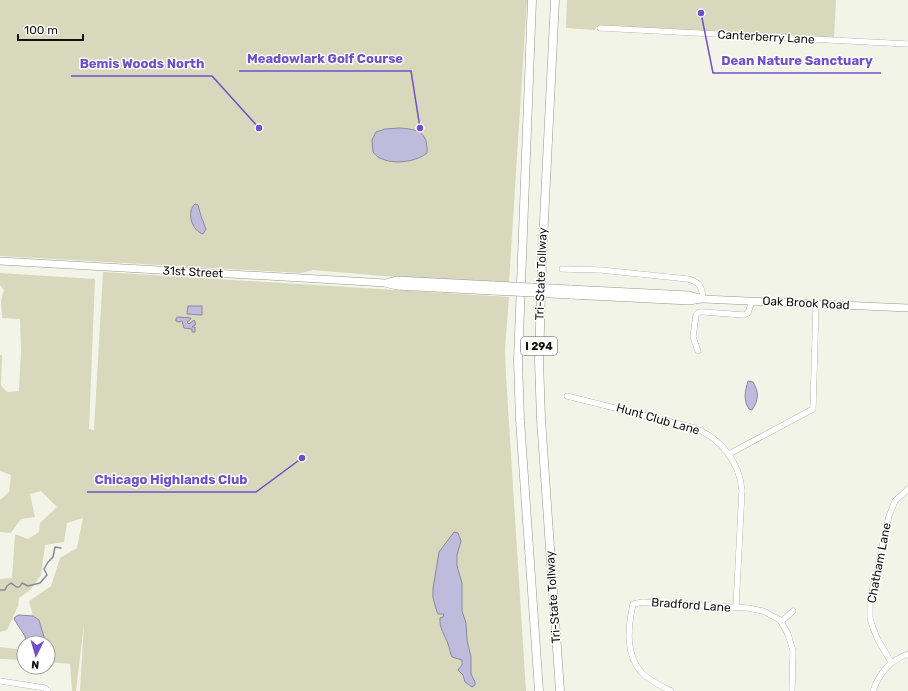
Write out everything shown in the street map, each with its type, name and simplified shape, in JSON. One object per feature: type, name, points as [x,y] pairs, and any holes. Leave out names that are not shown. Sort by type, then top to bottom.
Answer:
[{"type":"highway","name":"Tri-State Tollway","points":[[532,0],[518,361],[520,420],[539,689]]},
{"type":"highway","name":"Tri-State Tollway","points":[[555,0],[542,261],[539,361],[541,419],[560,691]]},
{"type":"main road","name":"31st Street","points":[[0,261],[386,283],[396,286],[493,288],[570,292]]},
{"type":"main road","name":"Oak Brook Road","points":[[570,292],[689,301],[703,299],[908,308]]},
{"type":"street","name":"Canterberry Lane","points":[[600,28],[908,44]]},
{"type":"street","points":[[562,269],[601,270],[688,278],[694,280],[700,285],[703,299]]},
{"type":"street","points":[[698,352],[693,338],[696,315],[699,312],[744,315],[748,313],[752,301]]},
{"type":"street","points":[[729,454],[813,409],[816,304]]},
{"type":"street","name":"Hunt Club Lane","points":[[567,396],[695,428],[714,438],[729,454],[738,472],[742,490],[736,607]]},
{"type":"street","name":"Chatham Lane","points":[[891,662],[872,628],[870,618],[870,601],[888,516],[896,500],[908,489]]},
{"type":"street","name":"Bradford Lane","points":[[671,691],[649,679],[641,672],[634,660],[629,641],[630,614],[633,604],[644,602],[736,607],[758,610],[780,620],[781,622]]},
{"type":"street","points":[[792,691],[793,651],[790,637],[781,622],[793,611]]},
{"type":"street","points":[[873,691],[879,677],[891,662],[908,654]]},
{"type":"street","points":[[0,681],[27,688],[45,688],[48,691]]},
{"type":"green space","points":[[0,0],[527,0],[509,282],[383,276],[313,270],[301,273],[0,256]]},
{"type":"green space","points":[[567,0],[836,0],[834,39],[597,26],[595,30],[566,28]]},
{"type":"green space","points":[[103,272],[509,297],[505,349],[506,376],[526,691],[80,691],[84,623],[76,691],[72,691],[70,664],[56,663],[56,635],[43,635],[41,624],[33,616],[29,601],[51,586],[60,558],[77,548],[83,518],[67,523],[64,542],[45,545],[41,575],[30,590],[19,598],[18,606],[7,630],[0,632],[0,579],[12,578],[15,534],[28,539],[39,532],[40,523],[57,507],[41,491],[30,494],[35,517],[21,519],[11,533],[0,532],[0,500],[9,492],[11,475],[0,471],[0,355],[2,355],[1,385],[7,392],[19,391],[21,351],[20,319],[2,318],[1,301],[4,290],[0,285],[0,273],[95,279],[89,429],[94,430]]},
{"type":"green space","points":[[0,647],[16,649],[16,660],[0,659]]},
{"type":"shaded area","points":[[385,129],[412,129],[424,136],[426,140],[427,153],[417,159],[404,162],[379,158],[373,152],[372,140],[376,132]]},
{"type":"shaded area","points":[[195,204],[198,205],[206,229],[203,234],[193,225],[191,212],[192,207]]},
{"type":"shaded area","points":[[188,306],[202,306],[202,315],[187,314]]},
{"type":"shaded area","points":[[176,318],[191,318],[187,322],[189,324],[194,320],[196,324],[192,327],[195,327],[195,332],[192,332],[192,329],[184,328],[182,321],[176,321]]},
{"type":"shaded area","points":[[748,381],[753,382],[757,393],[756,403],[752,410],[747,406],[745,399]]},
{"type":"shaded area","points":[[454,532],[458,533],[461,541],[457,555],[457,566],[462,583],[462,611],[466,623],[467,640],[471,657],[471,674],[475,682],[475,685],[472,687],[465,682],[463,675],[458,670],[462,665],[462,660],[452,657],[451,655],[449,646],[440,625],[440,618],[443,617],[444,614],[438,614],[433,598],[439,552]]},
{"type":"shaded area","points":[[19,615],[33,616],[39,620],[43,635],[24,635],[14,619]]},
{"type":"waterway","points":[[0,590],[5,590],[11,583],[18,587],[22,583],[28,586],[40,583],[47,575],[44,569],[53,557],[55,547],[61,548]]},
{"type":"place","name":"Dean Nature Sanctuary","points":[[701,13]]},
{"type":"place","name":"Bemis Woods North","points":[[259,128]]},
{"type":"place","name":"Meadowlark Golf Course","points":[[420,128]]},
{"type":"place","name":"Chicago Highlands Club","points":[[302,458]]}]
